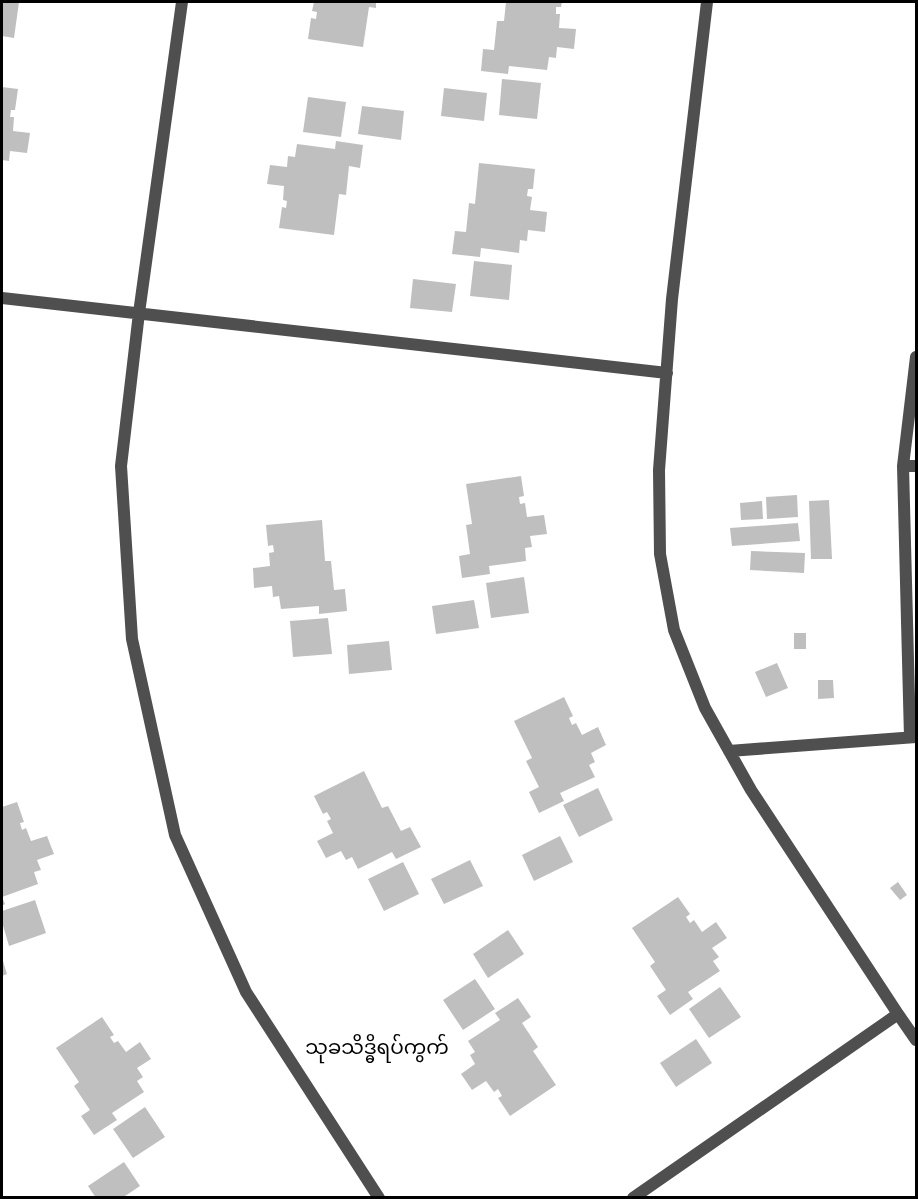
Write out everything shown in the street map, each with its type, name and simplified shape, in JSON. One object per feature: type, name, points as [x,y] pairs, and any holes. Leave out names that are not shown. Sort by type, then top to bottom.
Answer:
[{"type":"street","points":[[182,2],[139,313],[121,466],[132,639],[175,835],[246,992],[379,1197]]},
{"type":"street","points":[[707,2],[672,299],[659,470],[660,554],[674,630],[705,708],[751,790],[916,1040]]},
{"type":"street","points":[[2,298],[667,373]]},
{"type":"street","points":[[729,751],[913,737],[903,466],[916,357]]},
{"type":"street","points":[[903,466],[916,466]]},
{"type":"street","points":[[633,1197],[898,1014]]},
{"type":"building","points":[[2,2],[19,2],[14,38],[2,36]]},
{"type":"building","points":[[314,2],[376,2],[376,8],[369,7],[363,47],[308,39],[311,18],[316,19],[317,12],[312,11]]},
{"type":"building","points":[[506,2],[562,2],[561,7],[556,7],[556,14],[560,14],[559,28],[576,29],[574,49],[557,47],[556,58],[549,57],[547,70],[509,66],[508,74],[481,71],[483,49],[494,50],[497,21],[504,21]]},
{"type":"building","points":[[502,79],[541,83],[537,119],[499,115]]},
{"type":"building","points":[[2,87],[18,89],[15,110],[11,110],[10,117],[14,117],[13,131],[30,133],[27,153],[10,151],[9,161],[2,160]]},
{"type":"building","points":[[444,88],[487,93],[484,121],[441,116]]},
{"type":"building","points":[[308,97],[346,102],[341,137],[303,132]]},
{"type":"building","points":[[362,106],[404,111],[401,140],[358,134]]},
{"type":"building","points":[[336,141],[363,145],[360,168],[349,166],[346,195],[339,194],[334,235],[279,228],[282,207],[286,208],[287,201],[283,200],[284,186],[267,184],[270,165],[287,167],[288,156],[295,157],[297,144],[335,149]]},
{"type":"building","points":[[479,163],[535,169],[533,189],[528,189],[527,196],[532,197],[530,210],[547,212],[545,232],[528,230],[527,241],[520,240],[519,253],[481,248],[480,257],[452,254],[455,231],[466,232],[469,203],[475,204]]},
{"type":"building","points":[[474,261],[512,265],[509,300],[470,296]]},
{"type":"building","points":[[413,279],[456,284],[452,312],[410,308]]},
{"type":"building","points":[[521,476],[524,496],[519,497],[520,504],[525,503],[527,517],[544,515],[547,534],[530,536],[532,547],[525,548],[526,561],[489,566],[490,574],[462,578],[459,556],[470,554],[466,525],[472,524],[466,484]]},
{"type":"building","points":[[797,495],[798,517],[767,519],[766,497]]},
{"type":"building","points":[[829,500],[832,559],[811,559],[809,501]]},
{"type":"building","points":[[762,501],[763,519],[741,520],[740,503]]},
{"type":"building","points":[[322,520],[325,561],[331,561],[334,590],[345,589],[347,611],[319,614],[319,606],[281,609],[279,596],[273,597],[272,586],[254,588],[253,568],[270,566],[269,553],[274,552],[273,545],[268,546],[266,525]]},
{"type":"building","points":[[798,523],[800,541],[732,546],[730,528]]},
{"type":"building","points":[[751,551],[805,553],[804,573],[750,570]]},
{"type":"building","points":[[524,577],[529,613],[491,618],[486,583]]},
{"type":"building","points":[[474,600],[479,628],[436,634],[432,606]]},
{"type":"building","points":[[328,618],[332,654],[293,657],[290,621]]},
{"type":"building","points":[[794,633],[806,633],[806,649],[794,649]]},
{"type":"building","points":[[389,641],[392,670],[349,674],[347,645]]},
{"type":"building","points":[[777,663],[788,688],[766,697],[755,672]]},
{"type":"building","points":[[818,680],[833,680],[834,698],[818,699]]},
{"type":"building","points":[[564,697],[573,716],[569,718],[572,725],[576,723],[582,735],[598,727],[606,745],[591,753],[595,762],[589,765],[595,777],[560,793],[564,801],[539,813],[529,792],[539,787],[526,761],[532,758],[514,721]]},
{"type":"building","points":[[364,771],[382,808],[388,806],[401,831],[410,827],[421,847],[396,859],[392,852],[358,869],[352,857],[346,860],[341,851],[326,858],[317,841],[333,833],[327,821],[331,819],[327,812],[323,814],[314,796]]},
{"type":"building","points":[[598,788],[613,820],[579,837],[563,805]]},
{"type":"building","points":[[17,802],[24,822],[20,823],[22,830],[26,828],[31,841],[47,836],[54,854],[37,860],[41,870],[34,872],[38,884],[2,897],[2,807]]},
{"type":"building","points":[[560,836],[573,862],[534,881],[522,855]]},
{"type":"building","points":[[470,860],[483,886],[444,904],[431,879]]},
{"type":"building","points":[[403,862],[419,894],[384,911],[368,879]]},
{"type":"building","points":[[898,882],[907,895],[900,900],[890,888]]},
{"type":"building","points":[[678,897],[690,914],[686,917],[690,923],[694,920],[702,932],[716,922],[727,938],[712,948],[719,957],[713,961],[720,971],[688,992],[693,999],[670,1015],[657,996],[666,990],[650,966],[655,962],[632,928]]},
{"type":"building","points":[[35,900],[46,933],[9,946],[2,922],[2,911]]},
{"type":"building","points":[[508,930],[524,954],[488,978],[473,954]]},
{"type":"building","points":[[2,958],[7,974],[2,976]]},
{"type":"building","points":[[475,979],[495,1009],[463,1030],[443,1000]]},
{"type":"building","points":[[720,987],[741,1017],[709,1038],[689,1009]]},
{"type":"building","points":[[518,998],[531,1017],[522,1023],[538,1047],[533,1051],[556,1085],[510,1116],[498,1098],[502,1096],[498,1089],[494,1092],[486,1081],[472,1090],[461,1074],[475,1064],[470,1055],[475,1052],[468,1041],[500,1020],[495,1013]]},
{"type":"building","points":[[102,1017],[114,1035],[110,1037],[114,1043],[118,1041],[126,1052],[140,1042],[151,1059],[137,1068],[143,1077],[137,1081],[144,1092],[112,1113],[117,1120],[94,1135],[81,1116],[90,1110],[74,1086],[79,1082],[56,1048]]},
{"type":"building","points":[[696,1039],[712,1063],[676,1087],[660,1063]]},
{"type":"building","points":[[145,1107],[165,1137],[133,1158],[113,1129]]},
{"type":"building","points":[[124,1162],[140,1186],[122,1198],[96,1198],[88,1186]]},
{"type":"district","name":"သုခသိဒ္ဓိရပ်ကွက်","points":[[377,1047]]}]
